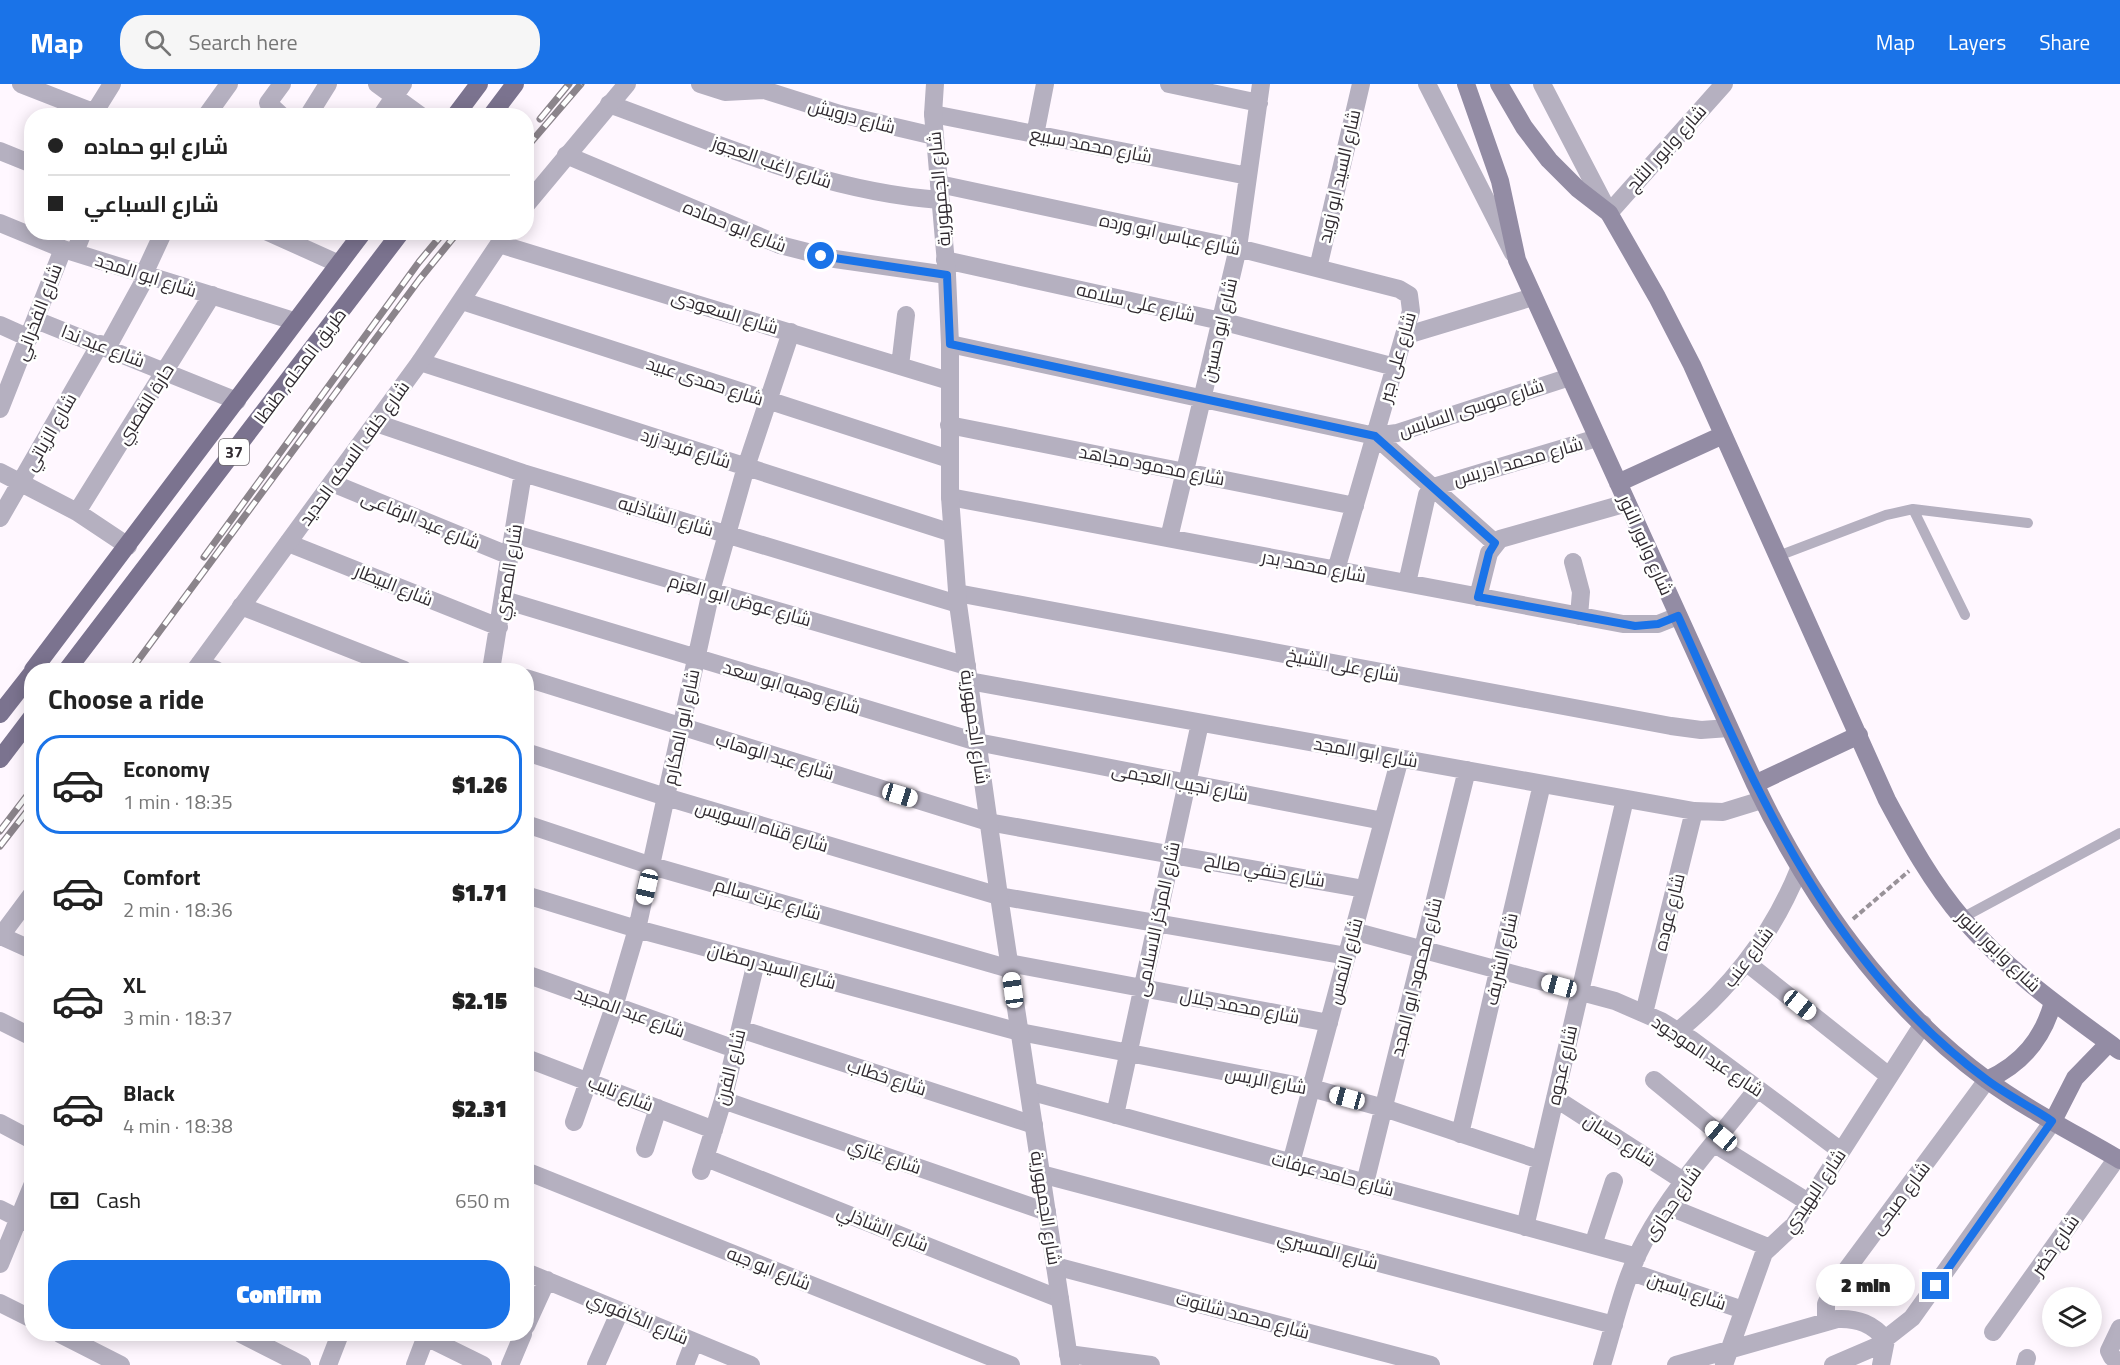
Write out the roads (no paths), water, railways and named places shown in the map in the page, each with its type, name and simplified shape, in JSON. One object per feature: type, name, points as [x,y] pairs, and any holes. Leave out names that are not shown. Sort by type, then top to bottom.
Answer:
[{"type":"main road","points":[[461,108],[479,84]]},
{"type":"main road","points":[[496,108],[514,84]]},
{"type":"main road","points":[[1466,84],[1500,181],[1517,260]]},
{"type":"main road","points":[[1499,84],[1524,127],[1550,160],[1578,189],[1609,213]]},
{"type":"main road","name":"شارع وابور النور","points":[[1609,213],[1657,297],[1723,435],[1887,800],[1921,861],[1962,918],[1987,944],[2052,1002],[2115,1047]]},
{"type":"main road","name":"طريق المحله, طنطا","points":[[39,663],[357,240]]},
{"type":"main road","name":"طريق المحله, طنطا","points":[[72,663],[395,240]]},
{"type":"main road","name":"شارع وابور النور","points":[[1517,260],[1758,792],[1800,869],[1841,930],[1923,1024],[1987,1080],[2118,1159]]},
{"type":"main road","points":[[1618,483],[1723,435]]},
{"type":"main road","name":"طريق المحله, طنطا","points":[[0,714],[24,682]]},
{"type":"main road","points":[[0,759],[7,740],[24,724]]},
{"type":"main road","points":[[1758,792],[1859,735]]},
{"type":"main road","points":[[1987,1080],[2001,1074],[2025,1055],[2042,1030],[2052,1002]]},
{"type":"main road","points":[[2052,1121],[2075,1078],[2115,1047]]},
{"type":"street","points":[[21,84],[83,108]]},
{"type":"street","points":[[101,108],[112,84]]},
{"type":"street","points":[[212,108],[229,84]]},
{"type":"street","points":[[273,108],[268,103],[282,84]]},
{"type":"street","points":[[313,108],[328,84]]},
{"type":"street","points":[[377,84],[399,90],[414,108]]},
{"type":"street","points":[[534,195],[627,84]]},
{"type":"street","name":"شارع درويش","points":[[700,84],[725,92],[764,90],[840,114],[934,136]]},
{"type":"street","name":"شارع الجمهورية","points":[[935,84],[934,136],[946,268],[950,344],[950,497],[958,599],[988,822],[1069,1360]]},
{"type":"street","points":[[1035,135],[1045,84]]},
{"type":"street","points":[[1169,84],[1258,103]]},
{"type":"street","name":"شارع ابو حسين","points":[[1169,538],[1238,248],[1261,84]]},
{"type":"street","name":"شارع السيد ابو زويد","points":[[1318,268],[1361,84]]},
{"type":"street","name":"شارع وابور النور","points":[[1427,84],[1517,260]]},
{"type":"street","name":"شارع وابور النور","points":[[1542,84],[1609,213]]},
{"type":"street","name":"شارع وابور الثلج","points":[[1609,213],[1713,88]]},
{"type":"street","points":[[387,108],[399,90]]},
{"type":"street","name":"شارع راغب العجوز","points":[[609,104],[836,184],[902,197],[939,192]]},
{"type":"street","name":"شارع محمد سبيع","points":[[933,114],[1248,176]]},
{"type":"street","points":[[0,151],[24,161]]},
{"type":"street","name":"شارع ابو حماده","points":[[566,155],[780,245],[835,259],[946,268]]},
{"type":"street","name":"شارع عباس ابو ورده","points":[[939,192],[1238,248],[1399,289]]},
{"type":"street","name":"شارع ابو المجد","points":[[0,223],[24,232]]},
{"type":"street","name":"شارع ابو المجد","points":[[43,240],[294,321]]},
{"type":"street","name":"شارع الفخراني","points":[[1,405],[36,320],[69,250],[77,240]]},
{"type":"street","name":"شارع الزياتي","points":[[0,518],[146,274],[160,240]]},
{"type":"street","points":[[286,240],[339,264]]},
{"type":"street","name":"شارع خلف السكه الحديد","points":[[207,663],[242,606],[420,362],[502,240]]},
{"type":"street","name":"شارع السعودى","points":[[509,240],[949,381]]},
{"type":"street","name":"شارع على سلامه","points":[[946,268],[1221,321],[1395,368]]},
{"type":"street","name":"شارع على جبر","points":[[1336,570],[1412,305],[1409,295],[1399,289]]},
{"type":"street","name":"حارة القصبي","points":[[77,512],[212,295]]},
{"type":"street","points":[[1404,336],[1533,297]]},
{"type":"street","name":"شارع حمدى عبيد","points":[[462,301],[949,459]]},
{"type":"street","points":[[900,366],[906,315]]},
{"type":"street","name":"شارع عيد ندا","points":[[36,320],[237,401]]},
{"type":"street","points":[[0,326],[29,338]]},
{"type":"street","name":"شارع ابو المكارم","points":[[574,1122],[614,1007],[637,929],[711,591],[746,467],[791,332]]},
{"type":"street","name":"شارع موسى السايس","points":[[950,344],[1375,436],[1397,433],[1570,377]]},
{"type":"street","name":"شارع فريد زرد","points":[[420,362],[952,533]]},
{"type":"street","name":"شارع الشاذليه","points":[[376,423],[523,473],[726,534],[958,599]]},
{"type":"street","name":"شارع محمود مجاهد","points":[[949,425],[1355,506]]},
{"type":"street","points":[[1375,436],[1495,543]]},
{"type":"street","name":"شارع محمد ادريس","points":[[1407,583],[1427,495],[1433,487],[1597,438]]},
{"type":"street","points":[[0,472],[77,512],[128,546]]},
{"type":"street","name":"شارع المصري","points":[[495,663],[523,473]]},
{"type":"street","name":"شارع عيد الرفاعى","points":[[332,483],[510,556]]},
{"type":"street","name":"شارع محمد بدر","points":[[950,497],[1635,626],[1658,624],[1678,616]]},
{"type":"street","points":[[1478,597],[1489,553],[1495,543],[1510,535],[1626,503]]},
{"type":"street","name":"شارع عوض ابو العزم","points":[[514,534],[711,591],[968,673]]},
{"type":"street","name":"شارع البيطار","points":[[288,543],[499,627]]},
{"type":"street","points":[[1573,562],[1581,592],[1579,616]]},
{"type":"street","name":"شارع على الشيخ","points":[[958,599],[1671,726],[1701,730],[1729,728]]},
{"type":"street","name":"شارع وهبه ابو سعد","points":[[504,600],[977,742]]},
{"type":"street","points":[[242,606],[386,663]]},
{"type":"street","name":"شارع ابو المجد","points":[[968,673],[1200,723],[1694,811],[1723,812],[1758,792]]},
{"type":"street","name":"شارع عبد الوهاب","points":[[534,681],[988,822]]},
{"type":"street","name":"شارع المركز الاسلامى","points":[[1115,1115],[1200,723]]},
{"type":"street","name":"شارع نجيب العجمى","points":[[977,742],[1383,821]]},
{"type":"street","name":"شارع قناه السويس","points":[[534,755],[666,797],[999,896],[1347,956]]},
{"type":"street","name":"شارع النمس","points":[[1291,1163],[1400,758]]},
{"type":"street","name":"شارع محمود ابو المجد","points":[[1365,1183],[1467,770]]},
{"type":"street","name":"شارع الشريف","points":[[1460,1134],[1542,784]]},
{"type":"street","name":"شارع عجوه","points":[[1525,1227],[1625,799]]},
{"type":"street","name":"شارع عوده","points":[[1644,1012],[1694,811]]},
{"type":"street","name":"شارع حنفي صالح","points":[[988,822],[1365,889]]},
{"type":"street","name":"شارع عزت سالم","points":[[534,827],[652,866],[1010,966]]},
{"type":"street","name":"شارع عنب","points":[[1678,1031],[1714,999],[1747,963],[1777,917],[1800,869]]},
{"type":"street","name":"شارع السيد رمضان","points":[[534,897],[756,962],[1020,1032]]},
{"type":"street","points":[[24,905],[1,937],[24,947]]},
{"type":"street","name":"شارع عبد الموجود","points":[[1353,931],[1580,991],[1644,1012],[1678,1031],[1841,1151]]},
{"type":"street","name":"شارع الفرن","points":[[703,1164],[723,1100],[756,962]]},
{"type":"street","points":[[1747,963],[1888,1076]]},
{"type":"street","name":"شارع محمد جلال","points":[[1010,966],[1329,1023]]},
{"type":"street","name":"شارع عبد المجيد","points":[[534,977],[735,1049]]},
{"type":"street","points":[[0,1021],[24,1033]]},
{"type":"street","name":"شارع البهيدي","points":[[1727,1357],[1761,1259],[1768,1247],[1790,1231],[1923,1024]]},
{"type":"street","name":"شارع خطاب","points":[[740,1029],[1034,1125]]},
{"type":"street","name":"شارع الريس","points":[[1020,1032],[1311,1088],[1384,1108],[1540,1160]]},
{"type":"street","name":"شارع تايب","points":[[534,1061],[588,1080],[714,1130]]},
{"type":"street","points":[[1654,1080],[1718,1140],[1808,1202]]},
{"type":"street","name":"شارع صبحى","points":[[1826,1322],[1826,1304],[1833,1288],[1987,1080]]},
{"type":"street","name":"شارع حجازى","points":[[1602,1365],[1634,1264],[1666,1206],[1757,1089]]},
{"type":"street","name":"شارع حامد عرفات","points":[[1029,1091],[1593,1245],[1634,1264]]},
{"type":"street","name":"شارع حسان","points":[[1555,1098],[1685,1182]]},
{"type":"street","name":"شارع غازي","points":[[723,1100],[1047,1212]]},
{"type":"street","points":[[645,1149],[658,1108]]},
{"type":"street","points":[[1833,1365],[1863,1354],[1886,1340],[1923,1305],[2052,1121]]},
{"type":"street","points":[[0,1123],[24,1136]]},
{"type":"street","name":"شارع خضر","points":[[1993,1332],[2118,1159]]},
{"type":"street","name":"شارع الشاذلي","points":[[703,1164],[1060,1299]]},
{"type":"street","name":"شارع ابو جبه","points":[[534,1174],[1011,1365]]},
{"type":"street","name":"شارع المسيري","points":[[1041,1174],[1614,1325]]},
{"type":"street","points":[[1593,1245],[1614,1181]]},
{"type":"street","points":[[1666,1206],[1768,1247]]},
{"type":"street","points":[[0,1209],[24,1221]]},
{"type":"street","points":[[0,1264],[24,1224]]},
{"type":"street","name":"شارع ياسين","points":[[1634,1264],[1743,1310]]},
{"type":"street","name":"شارع محمد شلتوت","points":[[1055,1266],[1431,1365]]},
{"type":"street","name":"شارع الكافوري","points":[[534,1275],[751,1365]]},
{"type":"street","points":[[534,1308],[547,1280]]},
{"type":"street","points":[[0,1303],[24,1315]]},
{"type":"street","points":[[596,1365],[620,1311]]},
{"type":"street","points":[[1676,1365],[1727,1357],[1837,1319],[1859,1320],[1879,1331],[1886,1340],[1881,1365]]},
{"type":"street","points":[[2119,1362],[2109,1351],[2120,1328]]},
{"type":"street","points":[[74,1341],[121,1365]]},
{"type":"street","points":[[255,1341],[302,1365]]},
{"type":"street","points":[[328,1365],[337,1341]]},
{"type":"street","points":[[415,1365],[421,1341]]},
{"type":"street","points":[[435,1341],[483,1365]]},
{"type":"street","points":[[510,1365],[521,1341]]},
{"type":"street","points":[[685,1365],[694,1342]]},
{"type":"street","points":[[1069,1360],[1151,1365]]},
{"type":"lane","points":[[1778,556],[1898,511],[1912,509],[2028,523]]},
{"type":"lane","points":[[1912,509],[1965,615]]},
{"type":"lane","points":[[1962,918],[2120,833]]},
{"type":"railway","points":[[540,119],[569,84]]},
{"type":"railway","points":[[534,139],[581,84]]},
{"type":"railway","points":[[204,557],[437,240]]},
{"type":"railway","points":[[136,663],[419,280],[452,240]]},
{"type":"railway","points":[[0,831],[24,800]]},
{"type":"railway","points":[[0,846],[24,815]]}]
